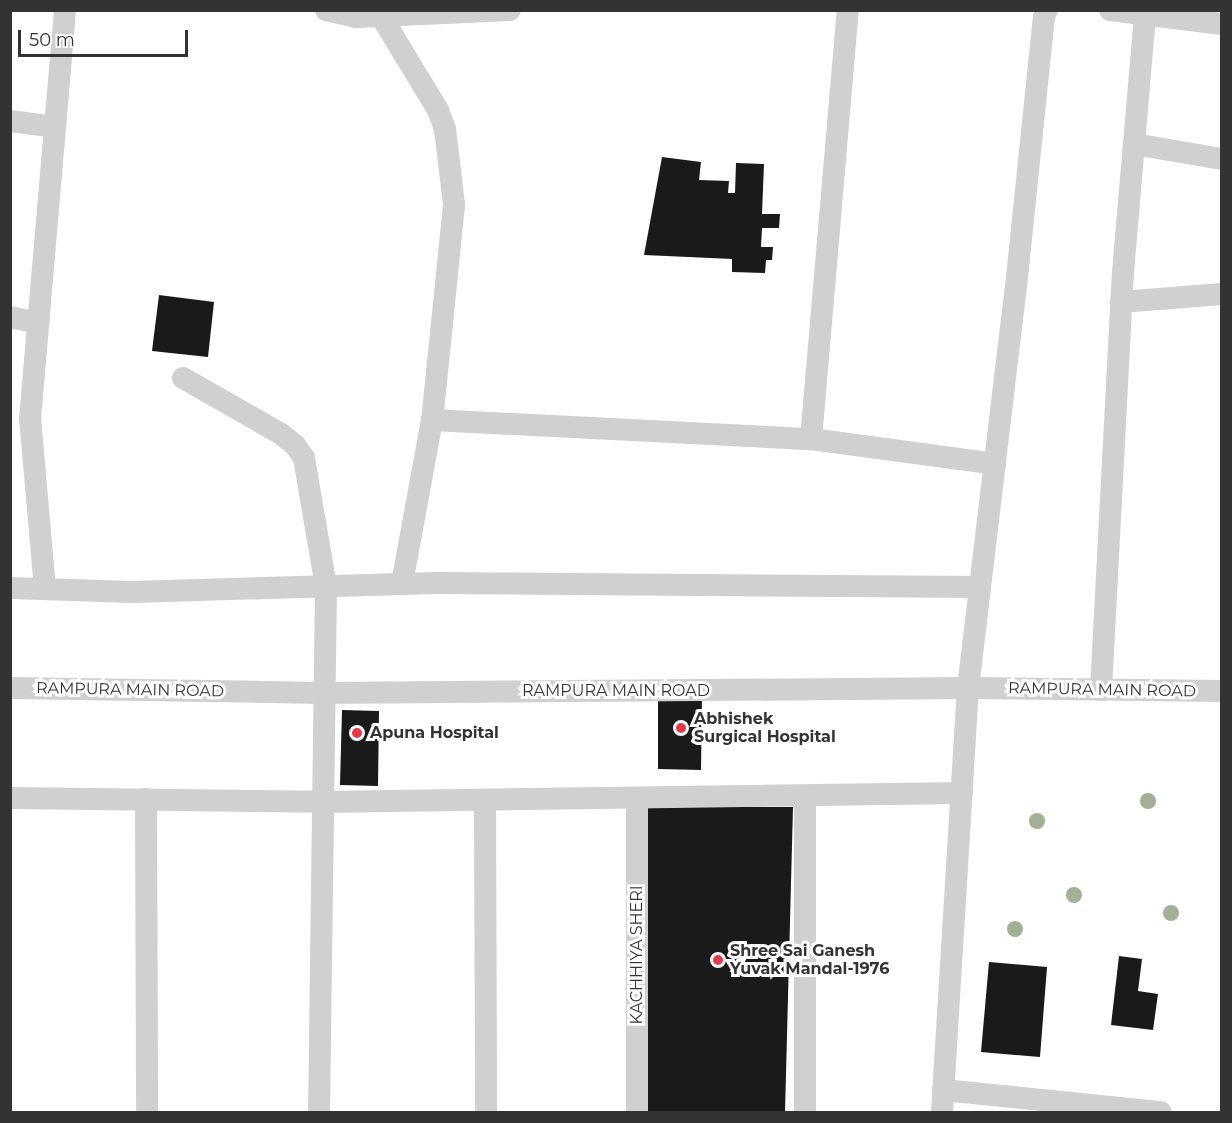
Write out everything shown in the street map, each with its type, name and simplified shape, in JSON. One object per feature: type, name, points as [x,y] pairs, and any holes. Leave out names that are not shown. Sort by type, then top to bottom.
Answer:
[{"type":"street","points":[[45,589],[30,419],[65,10]]},
{"type":"street","points":[[326,10],[357,17],[510,10]]},
{"type":"street","points":[[811,439],[849,10]]},
{"type":"street","points":[[1047,10],[1044,17],[968,688],[943,1101],[1161,1113]]},
{"type":"street","points":[[1110,10],[1221,24]]},
{"type":"street","points":[[1101,690],[1122,302],[1145,15]]},
{"type":"street","points":[[381,16],[438,110],[444,129],[454,205],[432,420],[402,583]]},
{"type":"street","points":[[10,121],[55,127]]},
{"type":"street","points":[[1134,144],[1221,159]]},
{"type":"street","points":[[1122,302],[1221,294]]},
{"type":"street","points":[[10,317],[38,323]]},
{"type":"street","points":[[183,378],[281,434],[295,445],[304,459],[326,586],[319,1113]]},
{"type":"street","points":[[432,420],[811,439],[995,464]]},
{"type":"street","points":[[10,588],[132,592],[402,583],[980,587]]},
{"type":"street","name":"RAMPURA MAIN ROAD","points":[[10,688],[323,693],[968,688],[1221,691]]},
{"type":"street","points":[[10,798],[322,801],[962,793]]},
{"type":"street","points":[[805,796],[805,1113]]},
{"type":"street","name":"KACHHIYA SHERI","points":[[637,1113],[638,798]]},
{"type":"street","points":[[146,799],[147,1113]]},
{"type":"street","points":[[485,800],[486,1113]]},
{"type":"building","points":[[662,157],[701,162],[699,180],[729,181],[728,193],[735,193],[736,163],[764,164],[762,214],[780,214],[779,228],[762,228],[761,247],[773,247],[772,260],[766,260],[765,273],[732,272],[732,259],[644,255]]},
{"type":"building","points":[[159,295],[214,302],[208,357],[152,351]]},
{"type":"building","points":[[658,696],[702,696],[701,770],[658,769]]},
{"type":"building","points":[[342,710],[379,711],[378,786],[340,785]]},
{"type":"building","name":"Shree Sai Ganesh Yuvak Mandal-1976","points":[[645,807],[793,807],[785,1112],[647,1112]]},
{"type":"building","points":[[1119,956],[1142,959],[1138,991],[1158,994],[1153,1030],[1111,1025]]},
{"type":"building","points":[[989,962],[1047,967],[1040,1057],[981,1052]]},
{"type":"place","name":"Abhishek Surgical Hospital","points":[[681,728]]},
{"type":"place","name":"Apuna Hospital","points":[[357,733]]},
{"type":"place","name":"Shree Sai Ganesh Yuvak Mandal-1976","points":[[718,960]]}]
